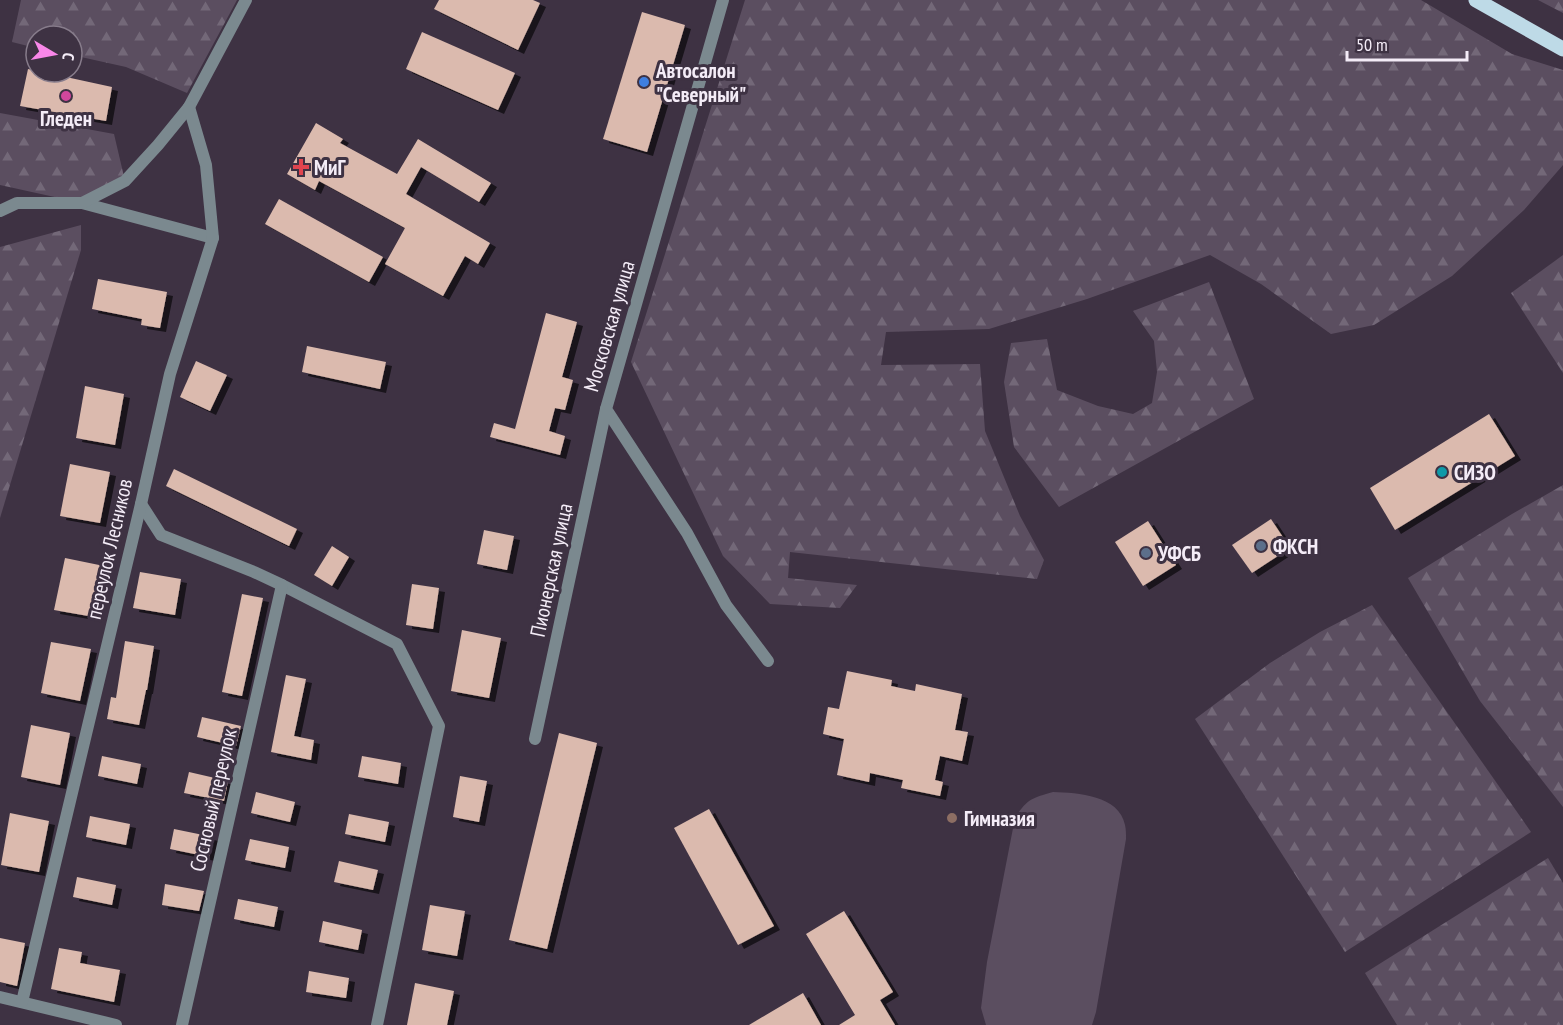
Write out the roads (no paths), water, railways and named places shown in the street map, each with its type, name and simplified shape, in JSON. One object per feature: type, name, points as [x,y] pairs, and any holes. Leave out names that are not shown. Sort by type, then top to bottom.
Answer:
[{"type":"main road","points":[[1476,0],[1563,49]]},
{"type":"street","points":[[82,203],[125,181],[189,107],[246,0]]},
{"type":"street","name":"Московская улица","points":[[723,0],[606,409],[687,533],[726,605],[768,661]]},
{"type":"street","name":"переулок Лесников","points":[[22,1002],[170,374],[213,238],[206,165],[189,107]]},
{"type":"street","points":[[0,210],[17,203],[82,203],[213,238]]},
{"type":"street","name":"Пионерская улица","points":[[535,739],[606,409]]},
{"type":"street","points":[[141,504],[161,535],[254,572],[397,644],[439,726],[377,1025]]},
{"type":"street","name":"Сосновый переулок","points":[[182,1025],[282,585]]},
{"type":"street","points":[[0,998],[116,1025]]},
{"type":"place","name":"Автосалон \"Северный\"","points":[[644,82]]},
{"type":"place","name":"Гледен","points":[[66,96]]},
{"type":"place","name":"МиГ","points":[[301,167]]},
{"type":"place","name":"СИЗО","points":[[1442,472]]},
{"type":"place","name":"ФКСН","points":[[1261,546]]},
{"type":"place","name":"УФСБ","points":[[1146,553]]},
{"type":"place","name":"Гимназия","points":[[952,818]]}]
